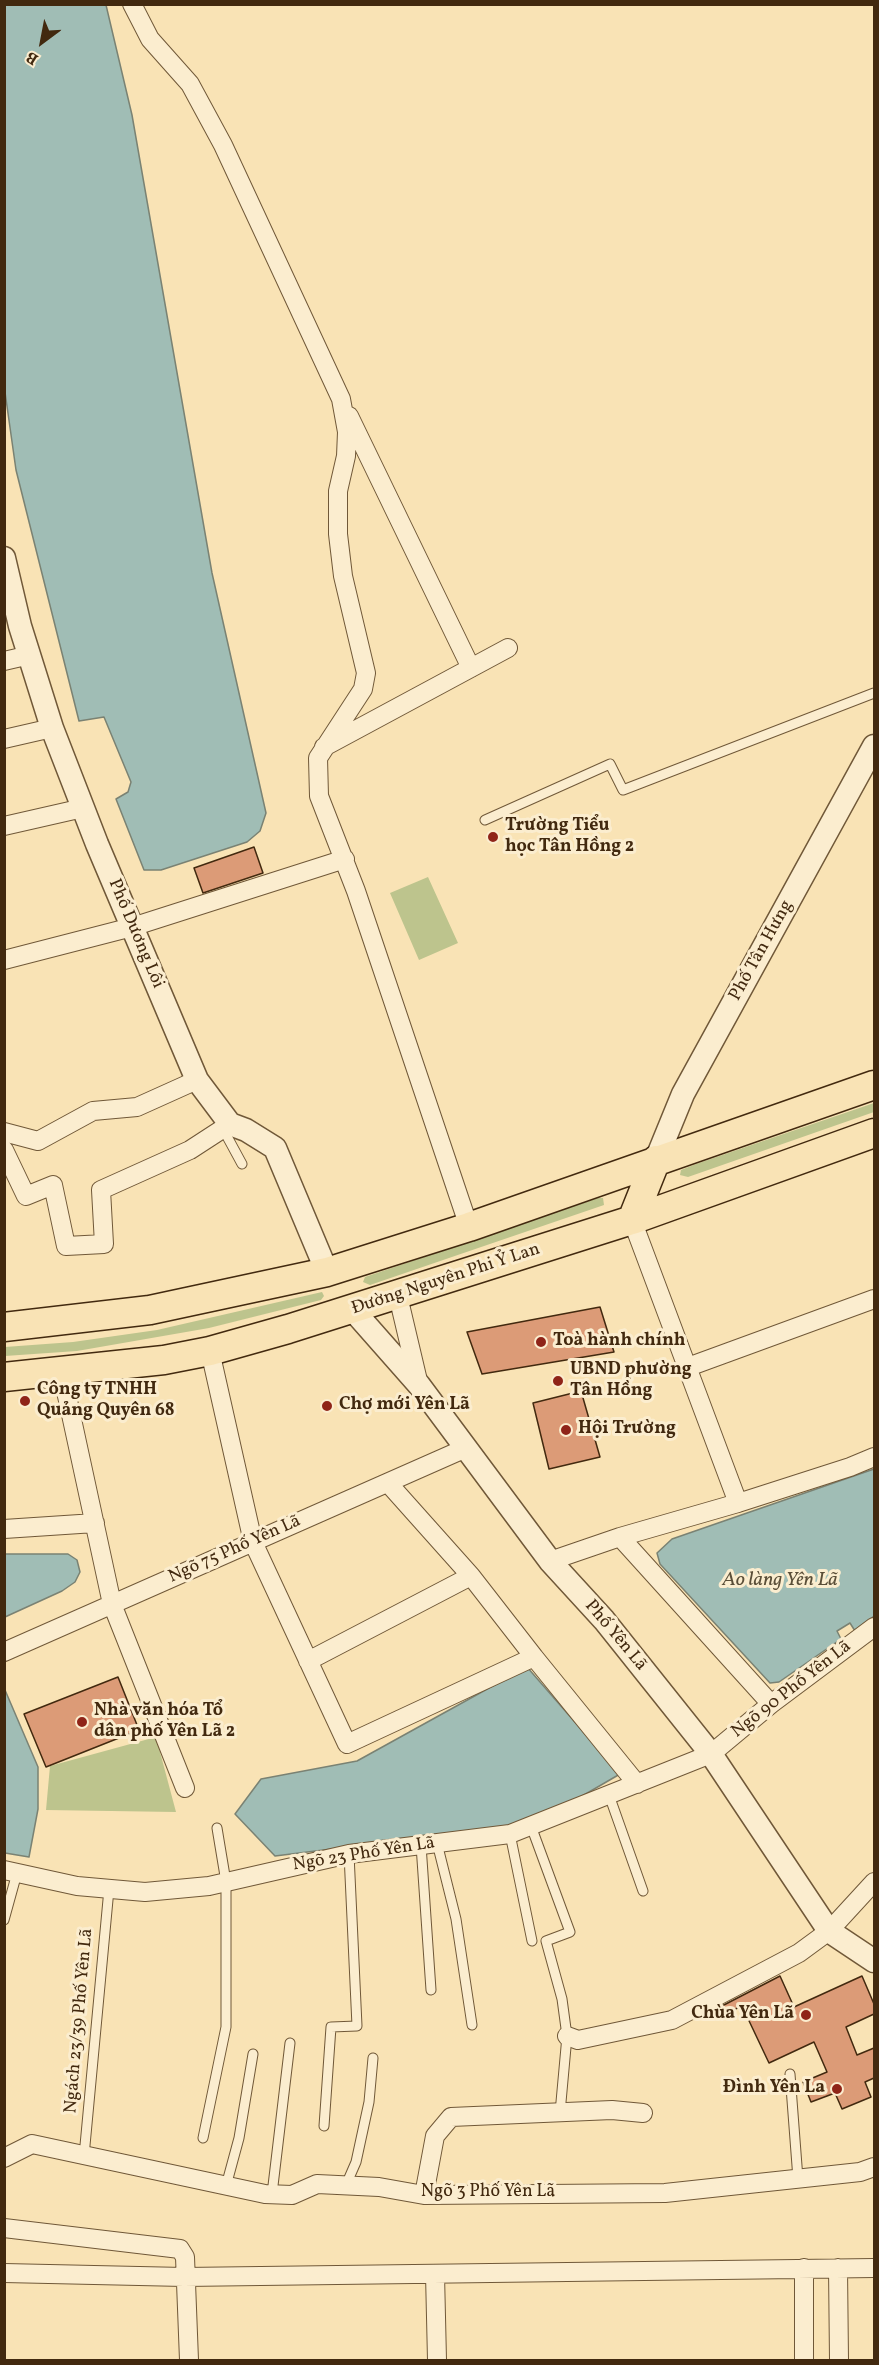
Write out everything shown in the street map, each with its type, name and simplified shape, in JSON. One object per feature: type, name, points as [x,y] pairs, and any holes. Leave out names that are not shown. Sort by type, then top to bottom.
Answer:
[{"type":"main road","points":[[4,1327],[150,1310],[327,1272],[469,1227],[874,1085]]},
{"type":"main road","name":"Đường Nguyên Phi Ỷ Lan","points":[[4,1377],[62,1373],[164,1360],[210,1351],[398,1296],[632,1220],[874,1133]]},
{"type":"main road","points":[[632,1220],[656,1160]]},
{"type":"main road","points":[[327,1272],[352,1309]]},
{"type":"street","points":[[132,4],[150,39],[190,84],[223,146],[341,399],[471,668]]},
{"type":"street","points":[[341,399],[347,432],[346,456],[338,491],[338,534],[343,576],[366,673],[363,689],[318,758],[316,769],[319,795],[345,859],[469,1227]]},
{"type":"street","name":"Phố Dương Lôi","points":[[5,562],[52,728],[132,927],[197,1080],[226,1126],[246,1130],[275,1148],[327,1272]]},
{"type":"street","points":[[323,748],[508,648]]},
{"type":"street","points":[[4,661],[30,655]]},
{"type":"street","points":[[4,739],[52,728]]},
{"type":"street","name":"Phố Tân Hưng","points":[[656,1160],[683,1094],[874,747]]},
{"type":"street","points":[[4,826],[83,808]]},
{"type":"street","points":[[4,960],[132,927],[345,859]]},
{"type":"street","points":[[4,1132],[38,1142],[93,1111],[137,1107],[197,1080]]},
{"type":"street","points":[[4,1150],[26,1196],[53,1185],[66,1246],[104,1244],[101,1190],[190,1150],[226,1126]]},
{"type":"street","points":[[632,1220],[738,1503]]},
{"type":"street","points":[[398,1296],[419,1385]]},
{"type":"street","points":[[688,1368],[874,1299]]},
{"type":"street","name":"Phố Yên Lã","points":[[352,1309],[419,1385],[550,1561],[604,1620],[711,1754],[829,1931],[874,1961]]},
{"type":"street","points":[[210,1351],[253,1542],[347,1744],[534,1657]]},
{"type":"street","points":[[62,1373],[112,1604],[185,1788]]},
{"type":"street","name":"Ngõ 75 Phố Yên Lã","points":[[4,1652],[466,1448]]},
{"type":"street","points":[[550,1561],[620,1537],[738,1503],[874,1457]]},
{"type":"street","points":[[388,1483],[471,1576],[636,1784]]},
{"type":"street","points":[[4,1529],[95,1523]]},
{"type":"street","points":[[620,1537],[771,1704]]},
{"type":"street","points":[[309,1661],[471,1576]]},
{"type":"street","name":"Ngõ 90 Phố Yên Lã","points":[[711,1754],[771,1704],[874,1627]]},
{"type":"street","name":"Ngõ 23 Phố Yên Lã","points":[[11,1872],[77,1886],[145,1892],[226,1882],[349,1854],[510,1834],[711,1754]]},
{"type":"street","points":[[567,2036],[578,2040],[672,2020],[799,1953],[829,1931],[874,1882]]},
{"type":"street","points":[[424,2195],[435,2136],[451,2117],[612,2110],[643,2113]]},
{"type":"street","name":"Ngõ 3 Phố Yên Lã","points":[[4,2158],[32,2144],[226,2186],[292,2195],[317,2184],[379,2187],[424,2195],[665,2193],[860,2172],[874,2166]]},
{"type":"street","points":[[4,2228],[176,2247],[184,2256],[189,2361]]},
{"type":"street","points":[[804,2268],[804,2361]]},
{"type":"street","points":[[838,2268],[839,2361]]},
{"type":"street","points":[[4,2273],[184,2277],[874,2268]]},
{"type":"street","points":[[435,2274],[437,2361]]},
{"type":"lane","points":[[485,820],[610,764],[623,790],[874,693]]},
{"type":"lane","points":[[226,1126],[242,1164]]},
{"type":"lane","points":[[609,1795],[643,1891]]},
{"type":"lane","points":[[531,1826],[570,1932],[546,1941],[562,1999],[567,2036],[561,2113]]},
{"type":"lane","points":[[203,2138],[226,2027],[226,1882],[217,1828]]},
{"type":"lane","points":[[510,1834],[532,1941]]},
{"type":"lane","points":[[429,1844],[431,1990]]},
{"type":"lane","points":[[429,1844],[456,1919],[472,2025]]},
{"type":"lane","points":[[324,2126],[332,2026],[357,2026],[349,1854]]},
{"type":"lane","points":[[4,1920],[11,1872]]},
{"type":"lane","name":"Ngách 23/39 Phố Yên Lã","points":[[84,2156],[109,1888]]},
{"type":"lane","points":[[272,2194],[290,2043]]},
{"type":"lane","points":[[226,2186],[239,2138],[253,2054]]},
{"type":"lane","points":[[346,2185],[356,2162],[366,2113],[373,2058]]},
{"type":"lane","points":[[790,2074],[798,2179]]},
{"type":"green space","points":[[428,877],[458,943],[419,960],[390,893]]},
{"type":"green space","points":[[874,1103],[874,1112],[688,1177],[680,1175],[681,1170],[696,1164]]},
{"type":"green space","points":[[603,1198],[604,1205],[370,1285],[363,1282],[365,1277]]},
{"type":"green space","points":[[322,1292],[324,1296],[321,1300],[209,1328],[77,1351],[5,1356],[5,1347],[73,1342],[157,1330]]},
{"type":"green space","points":[[156,1737],[176,1812],[46,1810],[50,1766]]},
{"type":"water","points":[[4,5],[106,5],[132,115],[212,573],[266,813],[260,831],[247,842],[161,870],[144,870],[116,799],[128,792],[131,782],[104,717],[79,721],[16,470],[4,385]]},
{"type":"water","name":"Ao làng Yên Lã","points":[[874,1469],[874,1616],[855,1631],[850,1623],[837,1631],[841,1639],[779,1682],[770,1683],[660,1564],[657,1553],[672,1539]]},
{"type":"water","points":[[4,1554],[68,1554],[77,1560],[80,1572],[75,1582],[62,1591],[5,1617]]},
{"type":"water","points":[[527,1667],[620,1774],[534,1824],[275,1856],[235,1814],[261,1779],[357,1761]]},
{"type":"water","points":[[5,1690],[38,1767],[38,1809],[29,1857],[5,1853]]},
{"type":"building","points":[[254,847],[263,873],[203,893],[194,868]]},
{"type":"building","name":"Toà hành chính","points":[[600,1307],[614,1352],[482,1374],[467,1332]]},
{"type":"building","name":"Hội Trường","points":[[581,1391],[600,1457],[549,1469],[533,1403]]},
{"type":"building","name":"Nhà văn hóa Tổ dân phố Yên Lã 2","points":[[118,1677],[139,1730],[46,1767],[24,1714]]},
{"type":"building","name":"Chùa Yên Lã","points":[[780,1976],[794,2007],[862,1976],[874,2004],[874,2014],[846,2027],[857,2055],[874,2048],[874,2078],[865,2082],[871,2097],[842,2109],[835,2093],[811,2102],[803,2082],[827,2072],[814,2042],[769,2063],[742,2006],[724,2014],[720,2007]]},
{"type":"place","name":"Trường Tiểu học Tân Hồng 2","points":[[493,837]]},
{"type":"place","name":"Toà hành chính","points":[[541,1342]]},
{"type":"place","name":"UBND phường Tân Hồng","points":[[558,1381]]},
{"type":"place","name":"Công ty TNHH Quảng Quyên 68","points":[[25,1401]]},
{"type":"place","name":"Chợ mới Yên Lã","points":[[327,1406]]},
{"type":"place","name":"Hội Trường","points":[[566,1430]]},
{"type":"place","name":"Nhà văn hóa Tổ dân phố Yên Lã 2","points":[[82,1722]]},
{"type":"place","name":"Chùa Yên Lã","points":[[806,2015]]},
{"type":"place","name":"Đình Yên La","points":[[837,2089]]}]
